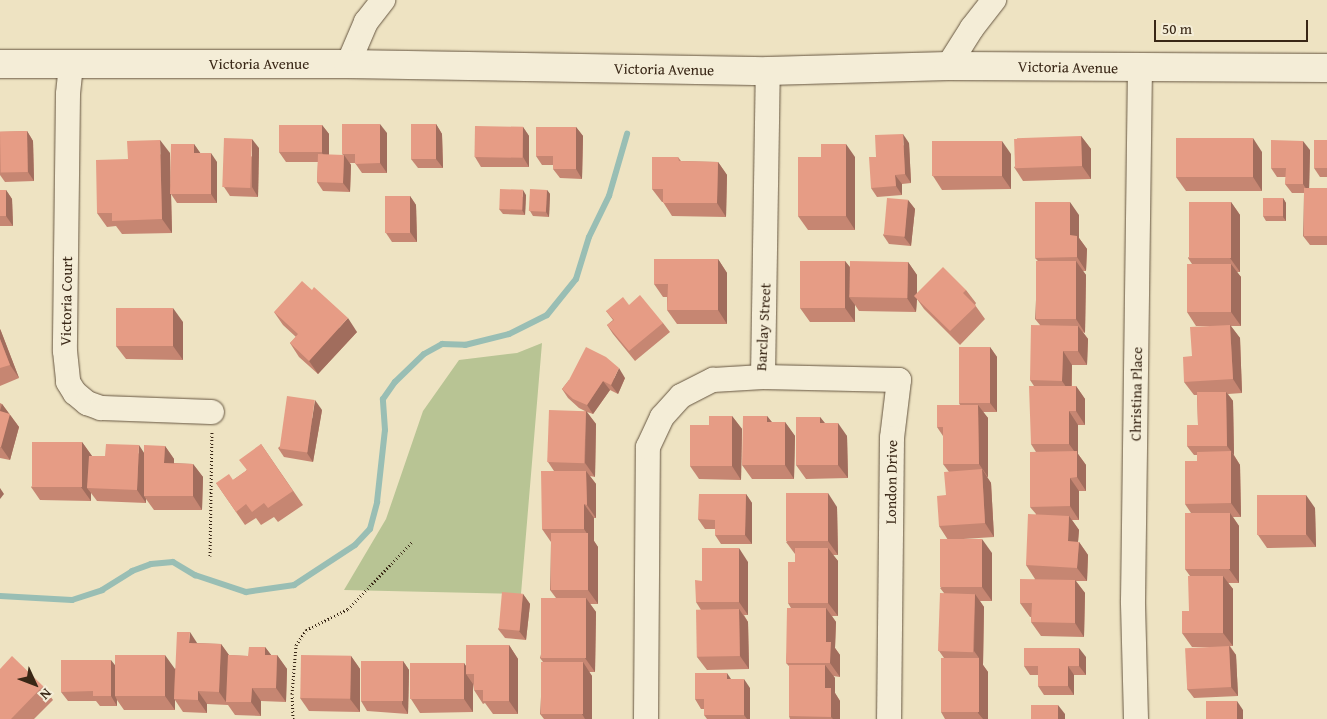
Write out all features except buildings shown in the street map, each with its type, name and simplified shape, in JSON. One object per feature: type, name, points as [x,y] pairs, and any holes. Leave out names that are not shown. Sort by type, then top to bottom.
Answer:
[{"type":"street","points":[[348,64],[366,22],[383,0]]},
{"type":"street","points":[[948,66],[972,28],[994,0]]},
{"type":"street","name":"Victoria Avenue","points":[[0,64],[348,64],[768,71],[948,66],[1327,68]]},
{"type":"street","name":"Victoria Court","points":[[71,65],[68,94],[65,350],[68,382],[87,403],[101,408],[212,412]]},
{"type":"street","name":"Christina Place","points":[[1136,719],[1133,601],[1140,68]]},
{"type":"street","name":"Barclay Street","points":[[646,719],[648,447],[662,417],[681,396],[713,380],[763,377],[768,71]]},
{"type":"street","name":"London Drive","points":[[763,377],[899,380],[892,438],[889,719]]},
{"type":"path","points":[[210,556],[212,412]]},
{"type":"path","points":[[293,719],[292,694],[296,645],[306,630],[348,609],[413,541]]},
{"type":"green space","points":[[542,343],[521,594],[344,590],[386,519],[423,411],[459,360],[517,353]]},
{"type":"waterway","points":[[0,596],[72,600],[102,590],[132,571],[151,564],[173,562],[195,575],[246,592],[294,585],[355,545],[370,529],[377,502],[385,430],[383,399],[395,382],[424,354],[442,344],[465,345],[509,334],[547,315],[576,279],[589,237],[609,196],[627,134]]}]
